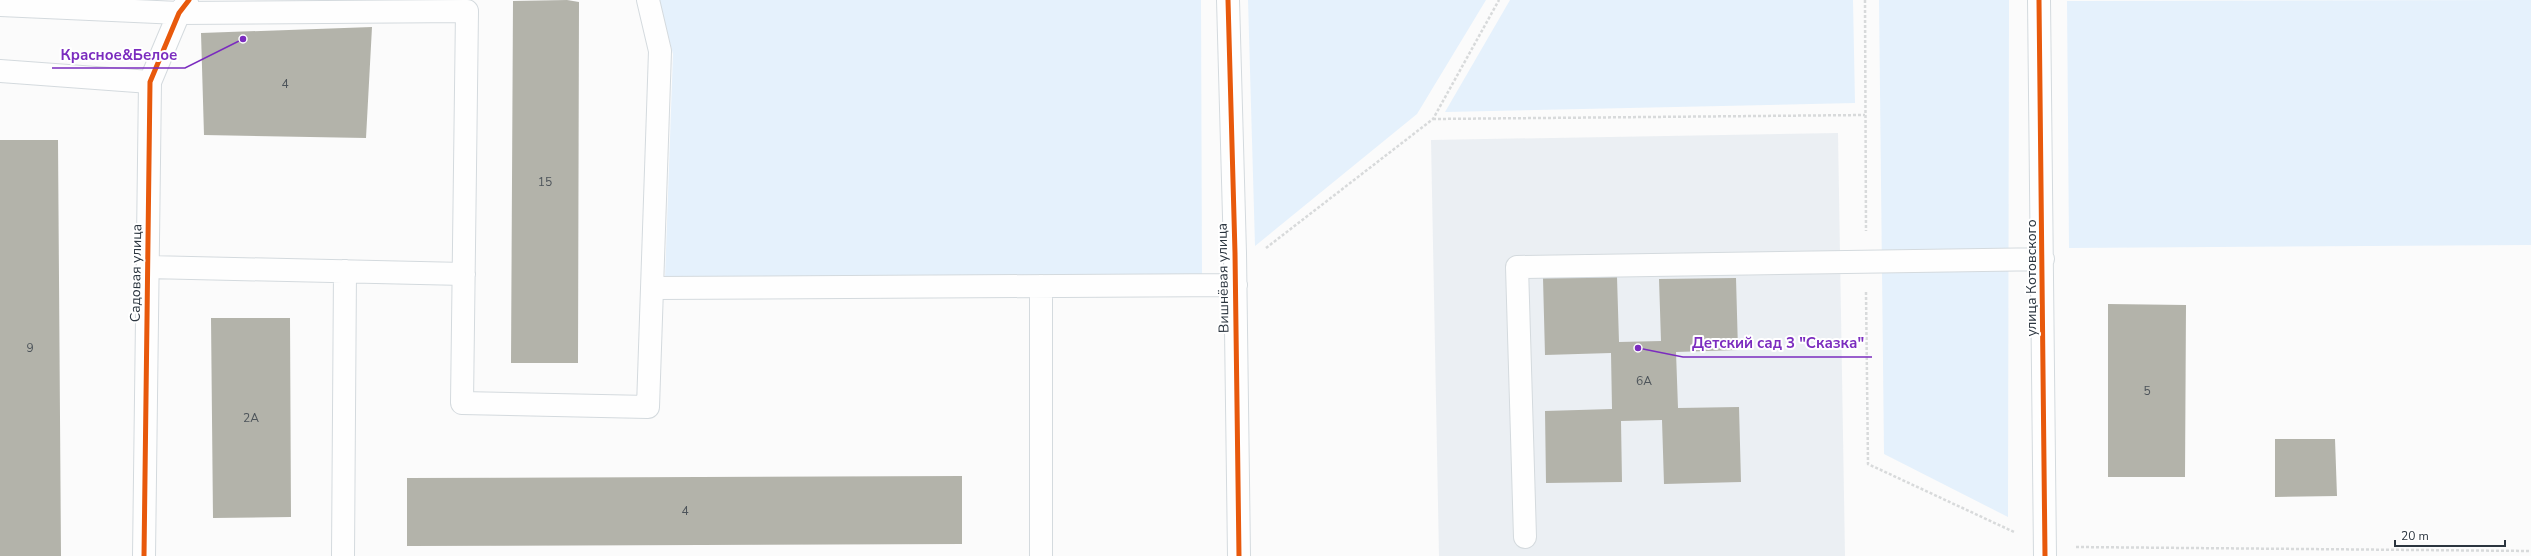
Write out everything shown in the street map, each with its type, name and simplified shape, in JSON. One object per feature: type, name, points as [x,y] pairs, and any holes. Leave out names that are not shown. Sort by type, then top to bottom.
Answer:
[{"type":"street","points":[[0,5],[184,6],[467,11],[462,403],[648,407],[654,288],[660,52],[648,0]]},
{"type":"street","name":"Вишнёвая улица","points":[[1228,0],[1235,278],[1239,556]]},
{"type":"street","name":"улица Котовского","points":[[2040,0],[2045,556]]},
{"type":"street","name":"Садовая улица","points":[[144,556],[150,82],[184,6]]},
{"type":"street","points":[[0,71],[150,82]]},
{"type":"street","points":[[1525,537],[1517,267],[2043,259]]},
{"type":"street","points":[[148,267],[464,274]]},
{"type":"street","points":[[343,556],[345,271]]},
{"type":"street","points":[[654,288],[1041,286],[1235,278]]},
{"type":"street","points":[[1041,286],[1041,556]]},
{"type":"path","points":[[1235,278],[1433,119],[1499,0]]},
{"type":"path","points":[[1433,119],[1865,115]]},
{"type":"shaded area","points":[[659,0],[1201,0],[1202,280],[665,278],[673,54]]},
{"type":"shaded area","points":[[1248,0],[1486,0],[1417,114],[1255,246]]},
{"type":"shaded area","points":[[1510,0],[1853,0],[1855,103],[1445,112]]},
{"type":"shaded area","points":[[1879,0],[2009,0],[2008,517],[1884,454]]},
{"type":"shaded area","points":[[2531,0],[2531,245],[2069,248],[2067,1]]},
{"type":"shaded area","points":[[1838,133],[1845,556],[1439,556],[1431,140]]},
{"type":"building","points":[[567,0],[579,2],[578,363],[511,363],[513,1]]},
{"type":"building","points":[[372,27],[366,138],[204,135],[201,33]]},
{"type":"building","points":[[0,140],[58,140],[61,556],[0,556]]},
{"type":"building","points":[[1617,277],[1619,342],[1661,341],[1659,279],[1736,278],[1738,350],[1676,352],[1678,408],[1739,407],[1741,482],[1664,484],[1662,420],[1621,421],[1622,482],[1546,483],[1545,411],[1612,409],[1611,353],[1545,355],[1543,278]]},
{"type":"building","points":[[2108,304],[2186,305],[2185,477],[2108,477]]},
{"type":"building","points":[[211,318],[290,318],[291,517],[213,518]]},
{"type":"building","points":[[2275,439],[2335,439],[2337,496],[2275,497]]},
{"type":"building","points":[[962,476],[962,544],[407,546],[407,478]]},
{"type":"cycle path","points":[[144,556],[150,82],[179,13],[189,0]]},
{"type":"cycle path","points":[[1228,0],[1235,253],[1239,556]]},
{"type":"cycle path","points":[[2039,0],[2045,556]]},
{"type":"place","name":"Красное&Белое","points":[[243,39]]},
{"type":"place","name":"Детский сад 3 \"Сказка\"","points":[[1638,348]]}]
